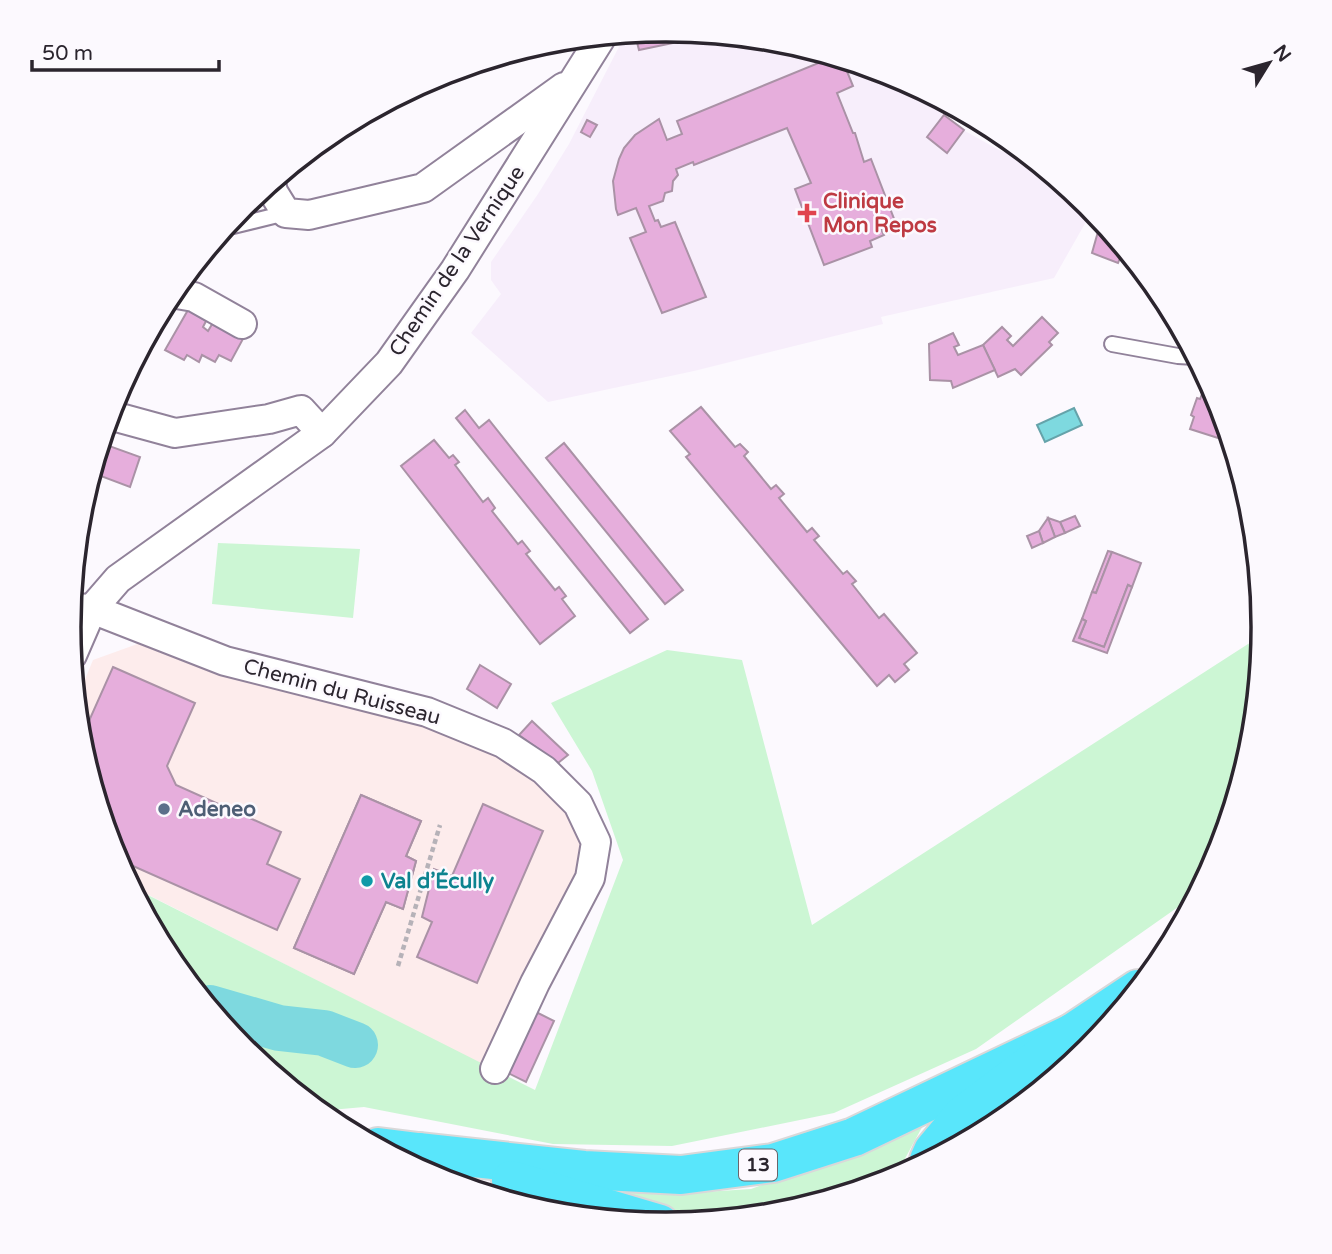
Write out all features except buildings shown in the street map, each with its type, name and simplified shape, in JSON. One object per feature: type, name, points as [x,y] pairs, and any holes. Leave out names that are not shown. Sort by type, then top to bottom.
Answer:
[{"type":"highway","points":[[938,1145],[963,1115],[1111,1007]]},
{"type":"highway","name":"13","points":[[418,1152],[584,1170],[681,1175],[773,1163],[853,1137],[1072,1033]]},
{"type":"highway","points":[[404,1150],[418,1152],[610,1209]]},
{"type":"street","name":"Chemin de la Vernique","points":[[81,609],[118,579],[322,433],[389,363],[455,270],[594,47]]},
{"type":"street","points":[[274,193],[286,213],[309,215],[423,188],[574,79]]},
{"type":"street","points":[[185,295],[194,297],[242,324]]},
{"type":"street","points":[[120,418],[175,433],[269,419],[301,410],[322,433]]},
{"type":"street","name":"Chemin du Ruisseau","points":[[81,609],[225,661],[427,712],[503,743],[544,770],[578,804],[596,842],[590,878],[534,983],[495,1069]]},
{"type":"lane","points":[[242,224],[286,213]]},
{"type":"lane","points":[[1112,344],[1184,356]]},
{"type":"path","points":[[398,966],[440,825]]},
{"type":"shaded area","name":"Clinique Mon Repos","points":[[704,43],[742,47],[780,53],[854,73],[925,102],[965,131],[1022,163],[1087,220],[1054,278],[881,317],[883,324],[694,371],[548,402],[471,333],[501,294],[491,280],[491,262],[569,144],[621,44]]},
{"type":"shaded area","points":[[143,642],[424,719],[501,751],[582,818],[584,864],[481,1064],[145,893],[112,815],[92,741],[84,682],[93,660]]},
{"type":"green space","points":[[218,543],[360,549],[353,618],[212,604]]},
{"type":"green space","points":[[1251,642],[1246,703],[1231,778],[1206,851],[1181,905],[976,1049],[834,1113],[672,1146],[553,1144],[364,1107],[336,1109],[280,1067],[226,1013],[180,952],[145,894],[535,1090],[623,860],[592,771],[551,703],[667,650],[742,660],[812,925]]},
{"type":"green space","points":[[927,1118],[904,1161],[854,1181],[780,1201],[704,1211],[673,1212],[597,1188],[689,1193],[751,1189],[847,1154]]},
{"type":"water","points":[[1074,408],[1082,425],[1045,442],[1037,425]]},
{"type":"waterway","points":[[226,1013],[279,1028],[324,1033],[355,1045]]},
{"type":"place","name":"Clinique Mon Repos","points":[[807,213]]},
{"type":"place","name":"Adeneo","points":[[164,809]]},
{"type":"place","name":"Val d’Écully","points":[[367,881]]}]
